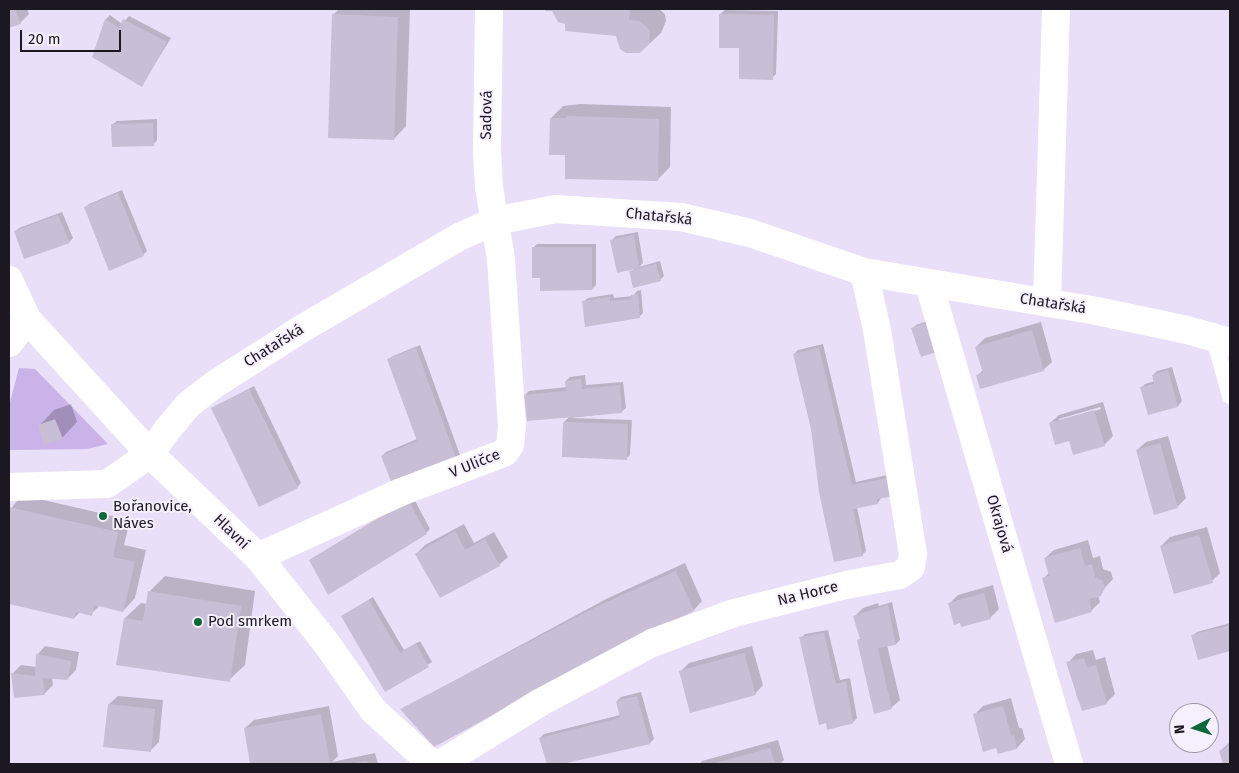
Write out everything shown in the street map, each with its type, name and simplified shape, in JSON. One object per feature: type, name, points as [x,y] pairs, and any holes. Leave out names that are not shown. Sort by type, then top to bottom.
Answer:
[{"type":"street","name":"Sadová","points":[[489,9],[487,152],[494,221]]},
{"type":"street","points":[[1047,303],[1056,9]]},
{"type":"street","name":"Chatařská","points":[[9,487],[107,484],[150,454],[167,430],[188,406],[215,384],[303,328],[459,237],[494,221],[556,209],[681,217],[750,233],[864,272],[1097,311],[1222,340]]},
{"type":"street","name":"V Uličce","points":[[258,558],[402,492],[504,453],[510,446],[512,426],[501,259],[494,221]]},
{"type":"street","name":"Na Horce","points":[[440,764],[541,702],[652,643],[734,613],[846,585],[900,575],[911,567],[913,554],[910,535],[877,330],[864,272]]},
{"type":"street","name":"Hlavní","points":[[9,280],[27,320],[150,454],[258,558],[327,644],[373,710],[432,764]]},
{"type":"street","name":"Okrajová","points":[[929,284],[1069,764]]},
{"type":"street","points":[[9,343],[27,320]]},
{"type":"lane","points":[[1222,340],[1230,396]]},
{"type":"shaded area","points":[[19,368],[35,369],[108,444],[87,449],[9,450],[9,406]]},
{"type":"building","points":[[9,9],[15,9],[21,24],[9,28]]},
{"type":"building","points":[[545,9],[630,9],[629,20],[640,21],[650,30],[649,44],[640,53],[626,53],[620,49],[616,36],[565,31],[565,24],[558,22],[552,11],[545,11]]},
{"type":"building","points":[[332,14],[398,17],[394,140],[328,138]]},
{"type":"building","points":[[719,14],[774,15],[773,80],[739,79],[739,48],[719,48]]},
{"type":"building","points":[[105,19],[119,28],[123,19],[167,42],[142,87],[92,57]]},
{"type":"building","points":[[567,116],[659,119],[658,181],[565,179],[565,155],[549,155],[550,118],[566,118]]},
{"type":"building","points":[[153,123],[154,146],[112,147],[111,124]]},
{"type":"building","points":[[118,193],[144,256],[109,271],[84,207]]},
{"type":"building","points":[[58,215],[70,243],[24,259],[14,231]]},
{"type":"building","points":[[634,235],[639,268],[617,273],[610,240]]},
{"type":"building","points":[[532,247],[592,247],[592,290],[540,291],[540,278],[532,278]]},
{"type":"building","points":[[656,264],[661,281],[633,288],[629,271]]},
{"type":"building","points":[[638,294],[640,318],[585,327],[582,301],[610,297],[610,301],[632,299],[631,295]]},
{"type":"building","points":[[932,321],[943,350],[921,357],[911,328]]},
{"type":"building","points":[[1032,330],[1044,371],[980,389],[976,375],[983,373],[975,347]]},
{"type":"building","points":[[416,348],[457,461],[393,486],[381,456],[417,441],[387,359]]},
{"type":"building","points":[[819,348],[852,485],[892,477],[895,496],[877,499],[878,504],[853,509],[863,556],[834,562],[819,492],[811,429],[793,354]]},
{"type":"building","points":[[1168,370],[1178,407],[1148,415],[1140,387],[1154,384],[1152,375]]},
{"type":"building","points":[[581,379],[582,389],[620,385],[622,413],[527,421],[524,395],[566,391],[565,381]]},
{"type":"building","points":[[249,389],[298,488],[259,507],[211,408]]},
{"type":"building","points":[[1094,410],[1105,446],[1073,455],[1069,441],[1055,445],[1049,423]]},
{"type":"building","points":[[55,419],[63,439],[44,445],[38,425]]},
{"type":"building","points":[[563,422],[628,424],[627,460],[562,457]]},
{"type":"building","points":[[1160,443],[1178,508],[1154,515],[1136,450]]},
{"type":"building","points":[[408,500],[427,534],[328,595],[309,560]]},
{"type":"building","points":[[9,507],[118,532],[113,557],[135,562],[123,612],[94,605],[92,616],[76,612],[74,619],[9,604]]},
{"type":"building","points":[[455,531],[465,550],[485,539],[500,566],[440,598],[415,554]]},
{"type":"building","points":[[1199,535],[1213,583],[1174,594],[1160,546]]},
{"type":"building","points":[[1080,548],[1085,566],[1092,564],[1095,577],[1103,581],[1105,588],[1101,596],[1089,599],[1092,612],[1055,623],[1042,578],[1049,576],[1044,558]]},
{"type":"building","points":[[676,571],[694,611],[620,646],[434,747],[400,709],[598,606]]},
{"type":"building","points":[[148,591],[241,606],[230,682],[116,665],[124,618],[143,621]]},
{"type":"building","points":[[984,593],[991,619],[961,627],[960,623],[954,625],[948,603]]},
{"type":"building","points":[[369,600],[400,653],[416,644],[429,667],[385,692],[341,616]]},
{"type":"building","points":[[888,605],[896,645],[878,648],[892,709],[874,714],[857,640],[860,639],[853,616]]},
{"type":"building","points":[[1230,625],[1230,651],[1198,660],[1191,635]]},
{"type":"building","points":[[824,633],[836,684],[846,681],[853,723],[827,730],[826,723],[819,725],[799,637]]},
{"type":"building","points":[[744,653],[756,695],[690,713],[679,671]]},
{"type":"building","points":[[36,654],[71,661],[68,680],[43,678],[45,695],[14,698],[11,673],[35,676]]},
{"type":"building","points":[[1084,658],[1087,668],[1096,665],[1107,704],[1082,711],[1066,662]]},
{"type":"building","points":[[637,696],[650,744],[562,764],[547,764],[539,738],[620,718],[616,701]]},
{"type":"building","points":[[108,704],[155,709],[151,752],[103,747]]},
{"type":"building","points":[[1003,706],[1011,736],[1014,735],[1017,749],[998,754],[996,748],[983,752],[973,714]]},
{"type":"building","points":[[321,714],[330,764],[250,764],[244,728]]},
{"type":"building","points":[[1230,743],[1230,764],[1223,764],[1219,751],[1225,749]]},
{"type":"building","points":[[770,748],[775,764],[712,764]]},
{"type":"building","points":[[367,761],[368,764],[355,764],[355,763]]},
{"type":"place","name":"Bořanovice, Náves","points":[[103,516]]},
{"type":"place","name":"Pod smrkem","points":[[198,622]]}]
